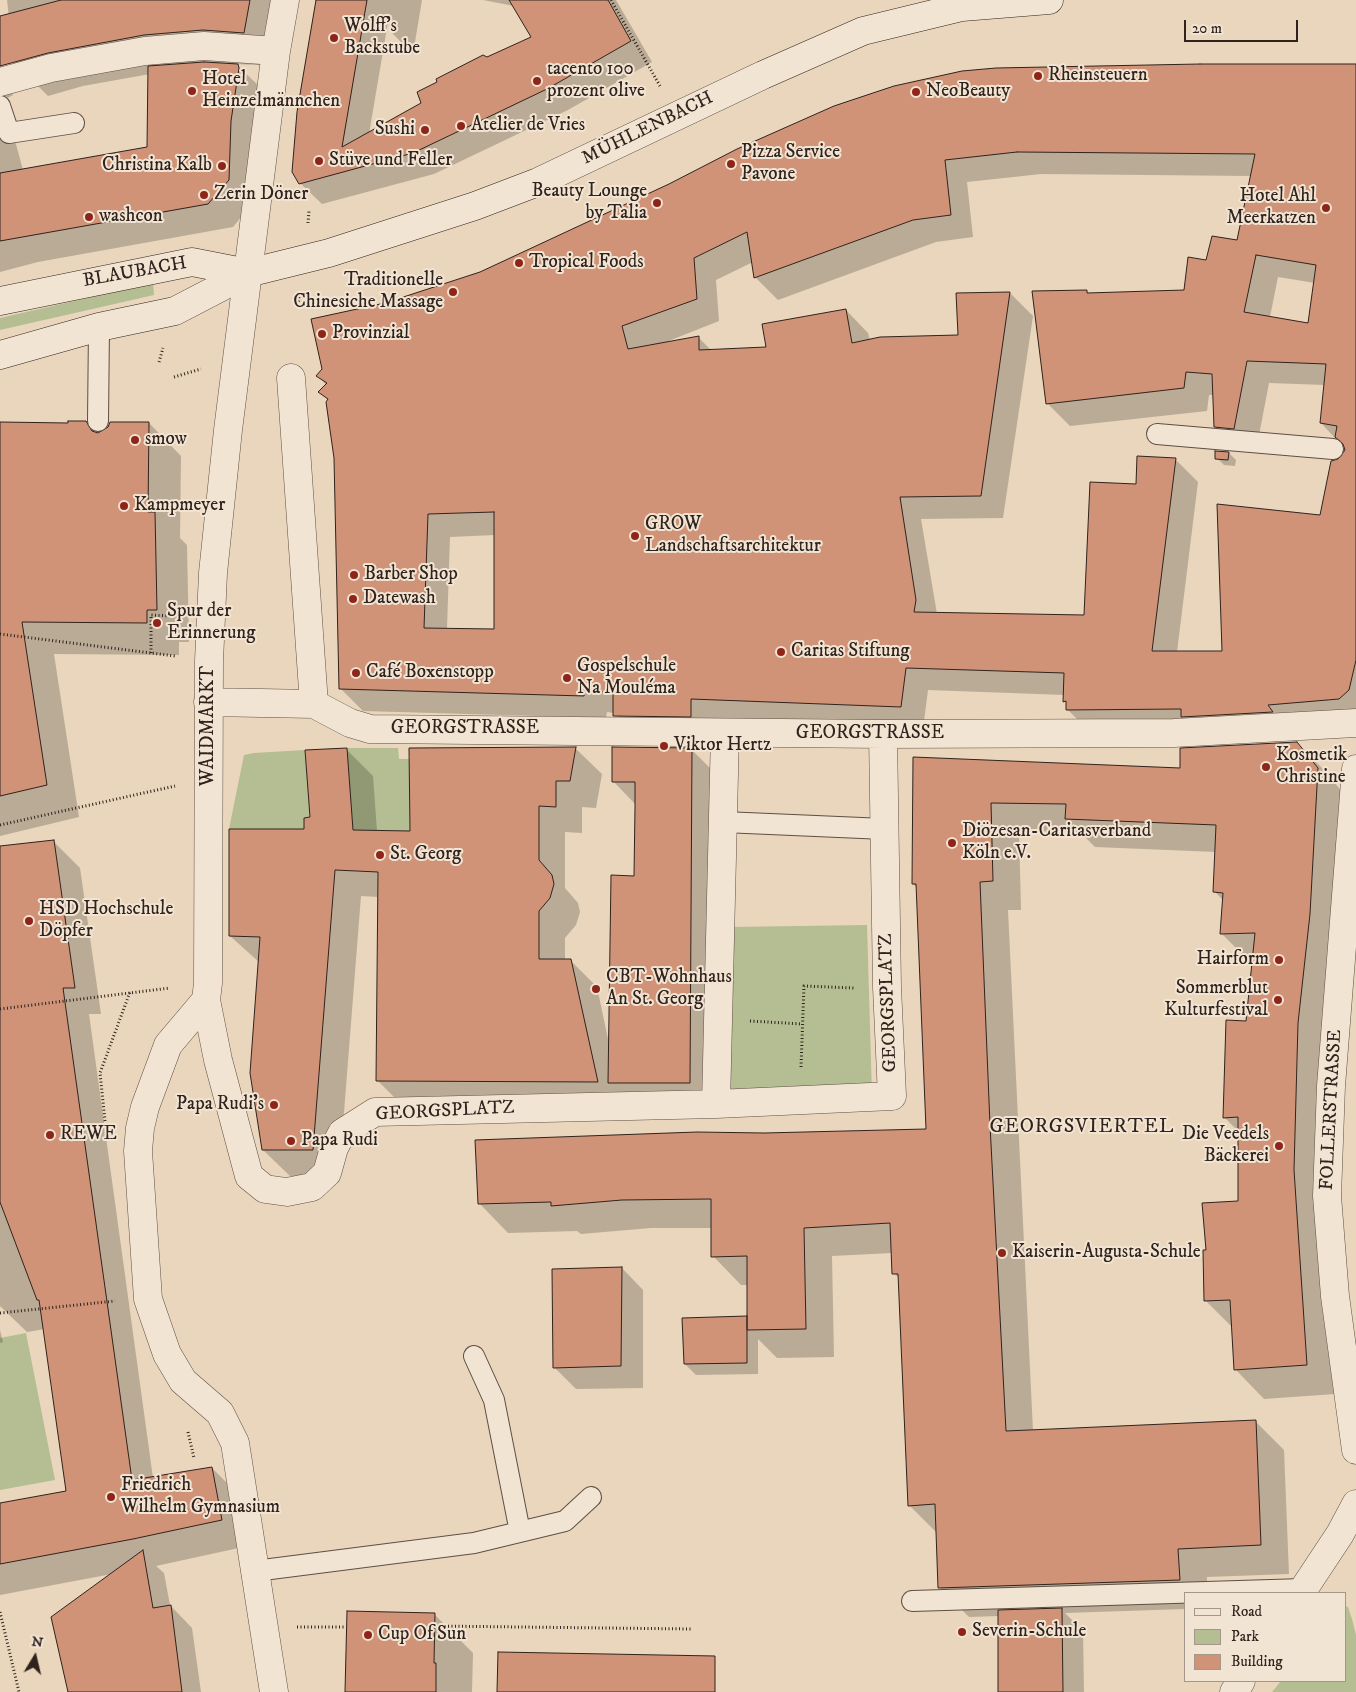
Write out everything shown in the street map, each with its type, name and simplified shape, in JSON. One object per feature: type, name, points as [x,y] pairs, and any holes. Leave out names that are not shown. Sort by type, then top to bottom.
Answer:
[{"type":"street","name":"WAIDMARKT","points":[[207,992],[210,778],[208,702],[213,573],[228,424],[276,51],[286,0]]},
{"type":"street","name":"MÜHLENBACH","points":[[248,273],[329,253],[476,206],[538,182],[762,74],[863,31],[962,7],[1049,0]]},
{"type":"street","points":[[0,82],[51,68],[145,51],[204,46],[276,51]]},
{"type":"street","name":"BLAUBACH","points":[[0,301],[192,262],[248,273]]},
{"type":"street","name":"BLAUBACH","points":[[0,355],[99,327],[176,311],[248,273]]},
{"type":"street","points":[[291,378],[314,704]]},
{"type":"street","name":"GEORGSTRASSE","points":[[208,702],[314,704],[350,724],[370,729],[883,734],[1174,733],[1356,723]]},
{"type":"street","points":[[716,1104],[725,733]]},
{"type":"street","name":"GEORGSPLATZ","points":[[207,992],[218,1060],[249,1176],[265,1189],[287,1192],[312,1187],[327,1173],[342,1133],[350,1126],[375,1112],[716,1104],[892,1096],[887,987],[883,734]]},
{"type":"street","name":"FOLLERSTRASSE","points":[[1356,769],[1331,1086],[1327,1196],[1335,1296],[1354,1416],[1356,1450]]},
{"type":"street","points":[[207,992],[168,1045],[145,1107],[140,1128],[138,1151],[148,1299],[166,1354],[184,1381],[220,1413],[235,1443],[274,1692]]},
{"type":"street","points":[[1302,1591],[1340,1534],[1356,1504]]},
{"type":"lane","points":[[0,106],[9,132],[74,123]]},
{"type":"lane","points":[[98,421],[99,327]]},
{"type":"lane","points":[[1157,434],[1333,449]]},
{"type":"lane","points":[[722,822],[884,829]]},
{"type":"lane","points":[[474,1356],[494,1400],[520,1532]]},
{"type":"lane","points":[[255,1571],[474,1543],[565,1521],[591,1496]]},
{"type":"lane","points":[[1263,1592],[1302,1591]]},
{"type":"lane","points":[[912,1601],[1184,1594]]},
{"type":"path","points":[[610,0],[677,116]]},
{"type":"path","points":[[0,634],[151,654],[151,615],[171,616]]},
{"type":"path","points":[[0,825],[210,778]]},
{"type":"path","points":[[800,1076],[804,986],[869,989],[887,987]]},
{"type":"path","points":[[0,1009],[207,992]]},
{"type":"path","points":[[718,1020],[802,1024]]},
{"type":"path","points":[[0,1313],[109,1302]]},
{"type":"path","points":[[0,1612],[19,1692]]},
{"type":"path","points":[[434,1626],[692,1630]]},
{"type":"path","points":[[265,1632],[301,1627],[346,1627]]},
{"type":"green space","points":[[153,283],[154,295],[0,330],[0,318]]},
{"type":"green space","points":[[347,748],[398,748],[399,759],[409,759],[410,831],[353,830]]},
{"type":"green space","points":[[305,750],[310,817],[304,818],[304,829],[229,829],[244,755]]},
{"type":"green space","points":[[867,925],[872,1095],[729,1103],[731,927]]},
{"type":"green space","points":[[26,1333],[55,1480],[0,1490],[0,1338]]},
{"type":"green space","points":[[1346,1606],[1348,1607],[1356,1635],[1356,1692],[1272,1692],[1280,1682],[1346,1682]]},
{"type":"building","points":[[61,0],[250,0],[244,33],[203,30],[144,35],[48,53],[0,66],[0,16]]},
{"type":"building","points":[[316,0],[367,0],[342,147],[421,103],[417,92],[437,82],[436,79],[483,55],[487,57],[531,37],[509,0],[608,0],[631,41],[547,89],[413,153],[299,184],[292,172],[297,112]]},
{"type":"building","points":[[204,62],[238,64],[239,68],[231,121],[229,180],[208,204],[0,241],[0,173],[147,147],[148,66]]},
{"type":"building","points":[[1200,64],[1356,64],[1356,660],[1349,690],[1339,699],[1268,705],[1273,712],[1181,717],[1181,709],[1066,710],[1066,701],[1063,702],[1064,673],[906,668],[901,707],[691,699],[691,717],[613,716],[613,693],[585,690],[584,696],[339,689],[334,458],[326,402],[328,399],[318,392],[327,383],[316,376],[322,369],[311,319],[385,303],[480,272],[669,184],[737,149],[834,106],[894,86],[962,71],[996,68]],"holes":[[[1017,152],[1255,154],[1237,240],[1212,236],[1206,260],[1188,257],[1184,290],[1087,293],[1087,290],[1032,291],[1046,404],[1184,388],[1186,372],[1212,374],[1214,427],[1234,429],[1247,361],[1326,364],[1320,423],[1337,426],[1335,437],[1343,444],[1345,450],[1338,459],[1331,461],[1320,515],[1217,504],[1222,651],[1152,651],[1176,458],[1137,456],[1136,484],[1090,482],[1084,615],[914,612],[916,600],[900,497],[981,496],[1010,292],[956,293],[958,335],[880,337],[852,343],[846,309],[762,324],[766,347],[699,350],[699,336],[628,349],[622,326],[697,299],[694,258],[747,232],[754,278],[913,220],[951,215],[945,160]],[[1256,255],[1316,265],[1308,323],[1244,312]],[[494,512],[494,629],[424,628],[428,514]]]},
{"type":"building","points":[[68,421],[86,421],[92,431],[98,433],[108,427],[110,422],[149,422],[148,512],[155,512],[157,610],[147,610],[147,623],[22,622],[47,785],[0,796],[0,422],[68,423]]},
{"type":"building","points":[[1215,451],[1229,452],[1228,460],[1215,459]]},
{"type":"building","points":[[1297,742],[1318,768],[1310,914],[1298,1023],[1294,1170],[1307,1365],[1234,1370],[1230,1300],[1204,1301],[1203,1250],[1206,1250],[1202,1203],[1238,1201],[1238,1117],[1223,1118],[1226,1020],[1246,1021],[1255,933],[1220,934],[1223,893],[1213,892],[1216,825],[1065,819],[1066,804],[991,803],[993,881],[980,882],[990,1125],[1006,1431],[1256,1420],[1261,1545],[1178,1549],[1180,1580],[938,1588],[935,1504],[908,1506],[898,1274],[892,1274],[890,1223],[804,1228],[806,1329],[747,1330],[747,1256],[711,1257],[711,1199],[622,1200],[551,1206],[551,1202],[478,1204],[475,1140],[697,1132],[764,1133],[926,1129],[916,884],[912,884],[913,757],[1180,768],[1180,748]]},
{"type":"building","points":[[576,747],[570,781],[556,781],[556,807],[539,806],[539,860],[552,875],[554,884],[550,898],[539,911],[539,959],[571,959],[598,1082],[376,1081],[378,872],[335,870],[313,1150],[262,1150],[250,1073],[260,937],[229,936],[229,829],[304,829],[304,818],[310,817],[305,750],[347,748],[353,830],[410,831],[409,748]]},
{"type":"building","points":[[612,747],[692,748],[690,1083],[608,1083],[611,875],[634,876],[635,807],[635,782],[612,782]]},
{"type":"building","points":[[54,840],[75,988],[63,988],[132,1480],[212,1467],[222,1520],[0,1564],[0,1503],[66,1491],[39,1300],[37,1300],[0,1202],[0,846]]},
{"type":"building","points":[[622,1267],[621,1366],[553,1368],[552,1269]]},
{"type":"building","points":[[747,1316],[747,1363],[684,1364],[682,1318]]},
{"type":"building","points":[[143,1550],[153,1608],[171,1605],[182,1692],[68,1692],[51,1617]]},
{"type":"building","points":[[1062,1608],[1063,1692],[998,1692],[998,1610]]},
{"type":"building","points":[[347,1611],[435,1613],[434,1663],[436,1663],[436,1692],[345,1692]]},
{"type":"building","points":[[498,1652],[715,1656],[715,1692],[497,1692]]},
{"type":"place","name":"Wolff's Backstube","points":[[334,38]]},
{"type":"place","name":"Rheinsteuern","points":[[1038,76]]},
{"type":"place","name":"tacento 100 prozent olive","points":[[537,81]]},
{"type":"place","name":"Hotel Heinzelmännchen","points":[[192,91]]},
{"type":"place","name":"NeoBeauty","points":[[916,92]]},
{"type":"place","name":"Atelier de Vries","points":[[461,126]]},
{"type":"place","name":"Sushi","points":[[425,130]]},
{"type":"place","name":"Stüve und Feller","points":[[319,161]]},
{"type":"place","name":"Pizza Service Pavone","points":[[731,164]]},
{"type":"place","name":"Christina Kalb","points":[[222,166]]},
{"type":"place","name":"Zerin Döner","points":[[204,195]]},
{"type":"place","name":"Beauty Lounge by Talia","points":[[657,203]]},
{"type":"place","name":"Hotel Ahl Meerkatzen","points":[[1326,208]]},
{"type":"place","name":"washcon","points":[[89,217]]},
{"type":"place","name":"Tropical Foods","points":[[519,263]]},
{"type":"place","name":"Traditionelle Chinesiche Massage","points":[[453,292]]},
{"type":"place","name":"Provinzial","points":[[322,334]]},
{"type":"place","name":"smow","points":[[135,440]]},
{"type":"place","name":"Kampmeyer","points":[[124,506]]},
{"type":"place","name":"GROW Landschaftsarchitektur","points":[[635,536]]},
{"type":"place","name":"Barber Shop","points":[[354,575]]},
{"type":"place","name":"Datewash","points":[[353,599]]},
{"type":"place","name":"Spur der Erinnerung","points":[[157,623]]},
{"type":"place","name":"Caritas Stiftung","points":[[781,652]]},
{"type":"place","name":"Café Boxenstopp","points":[[356,673]]},
{"type":"place","name":"Gospelschule Na Mouléma","points":[[567,678]]},
{"type":"place","name":"Viktor Hertz","points":[[664,746]]},
{"type":"place","name":"Kosmetik Christine","points":[[1266,767]]},
{"type":"place","name":"Diözesan-Caritasverband Köln e.V.","points":[[952,843]]},
{"type":"place","name":"St. Georg","points":[[380,855]]},
{"type":"place","name":"HSD Hochschule Döpfer","points":[[29,921]]},
{"type":"place","name":"Hairform","points":[[1279,960]]},
{"type":"place","name":"CBT-Wohnhaus An St. Georg","points":[[596,989]]},
{"type":"place","name":"Sommerblut Kulturfestival","points":[[1278,1000]]},
{"type":"place","name":"Papa Rudi's","points":[[274,1105]]},
{"type":"place","name":"REWE","points":[[50,1135]]},
{"type":"place","name":"Papa Rudi","points":[[291,1141]]},
{"type":"place","name":"Die Veedels Bäckerei","points":[[1279,1146]]},
{"type":"place","name":"Kaiserin-Augusta-Schule","points":[[1002,1253]]},
{"type":"place","name":"Friedrich Wilhelm Gymnasium","points":[[111,1497]]},
{"type":"place","name":"Severin-Schule","points":[[962,1632]]},
{"type":"place","name":"Cup Of Sun","points":[[368,1635]]},
{"type":"district","name":"GEORGSVIERTEL","points":[[1082,1128]]}]
